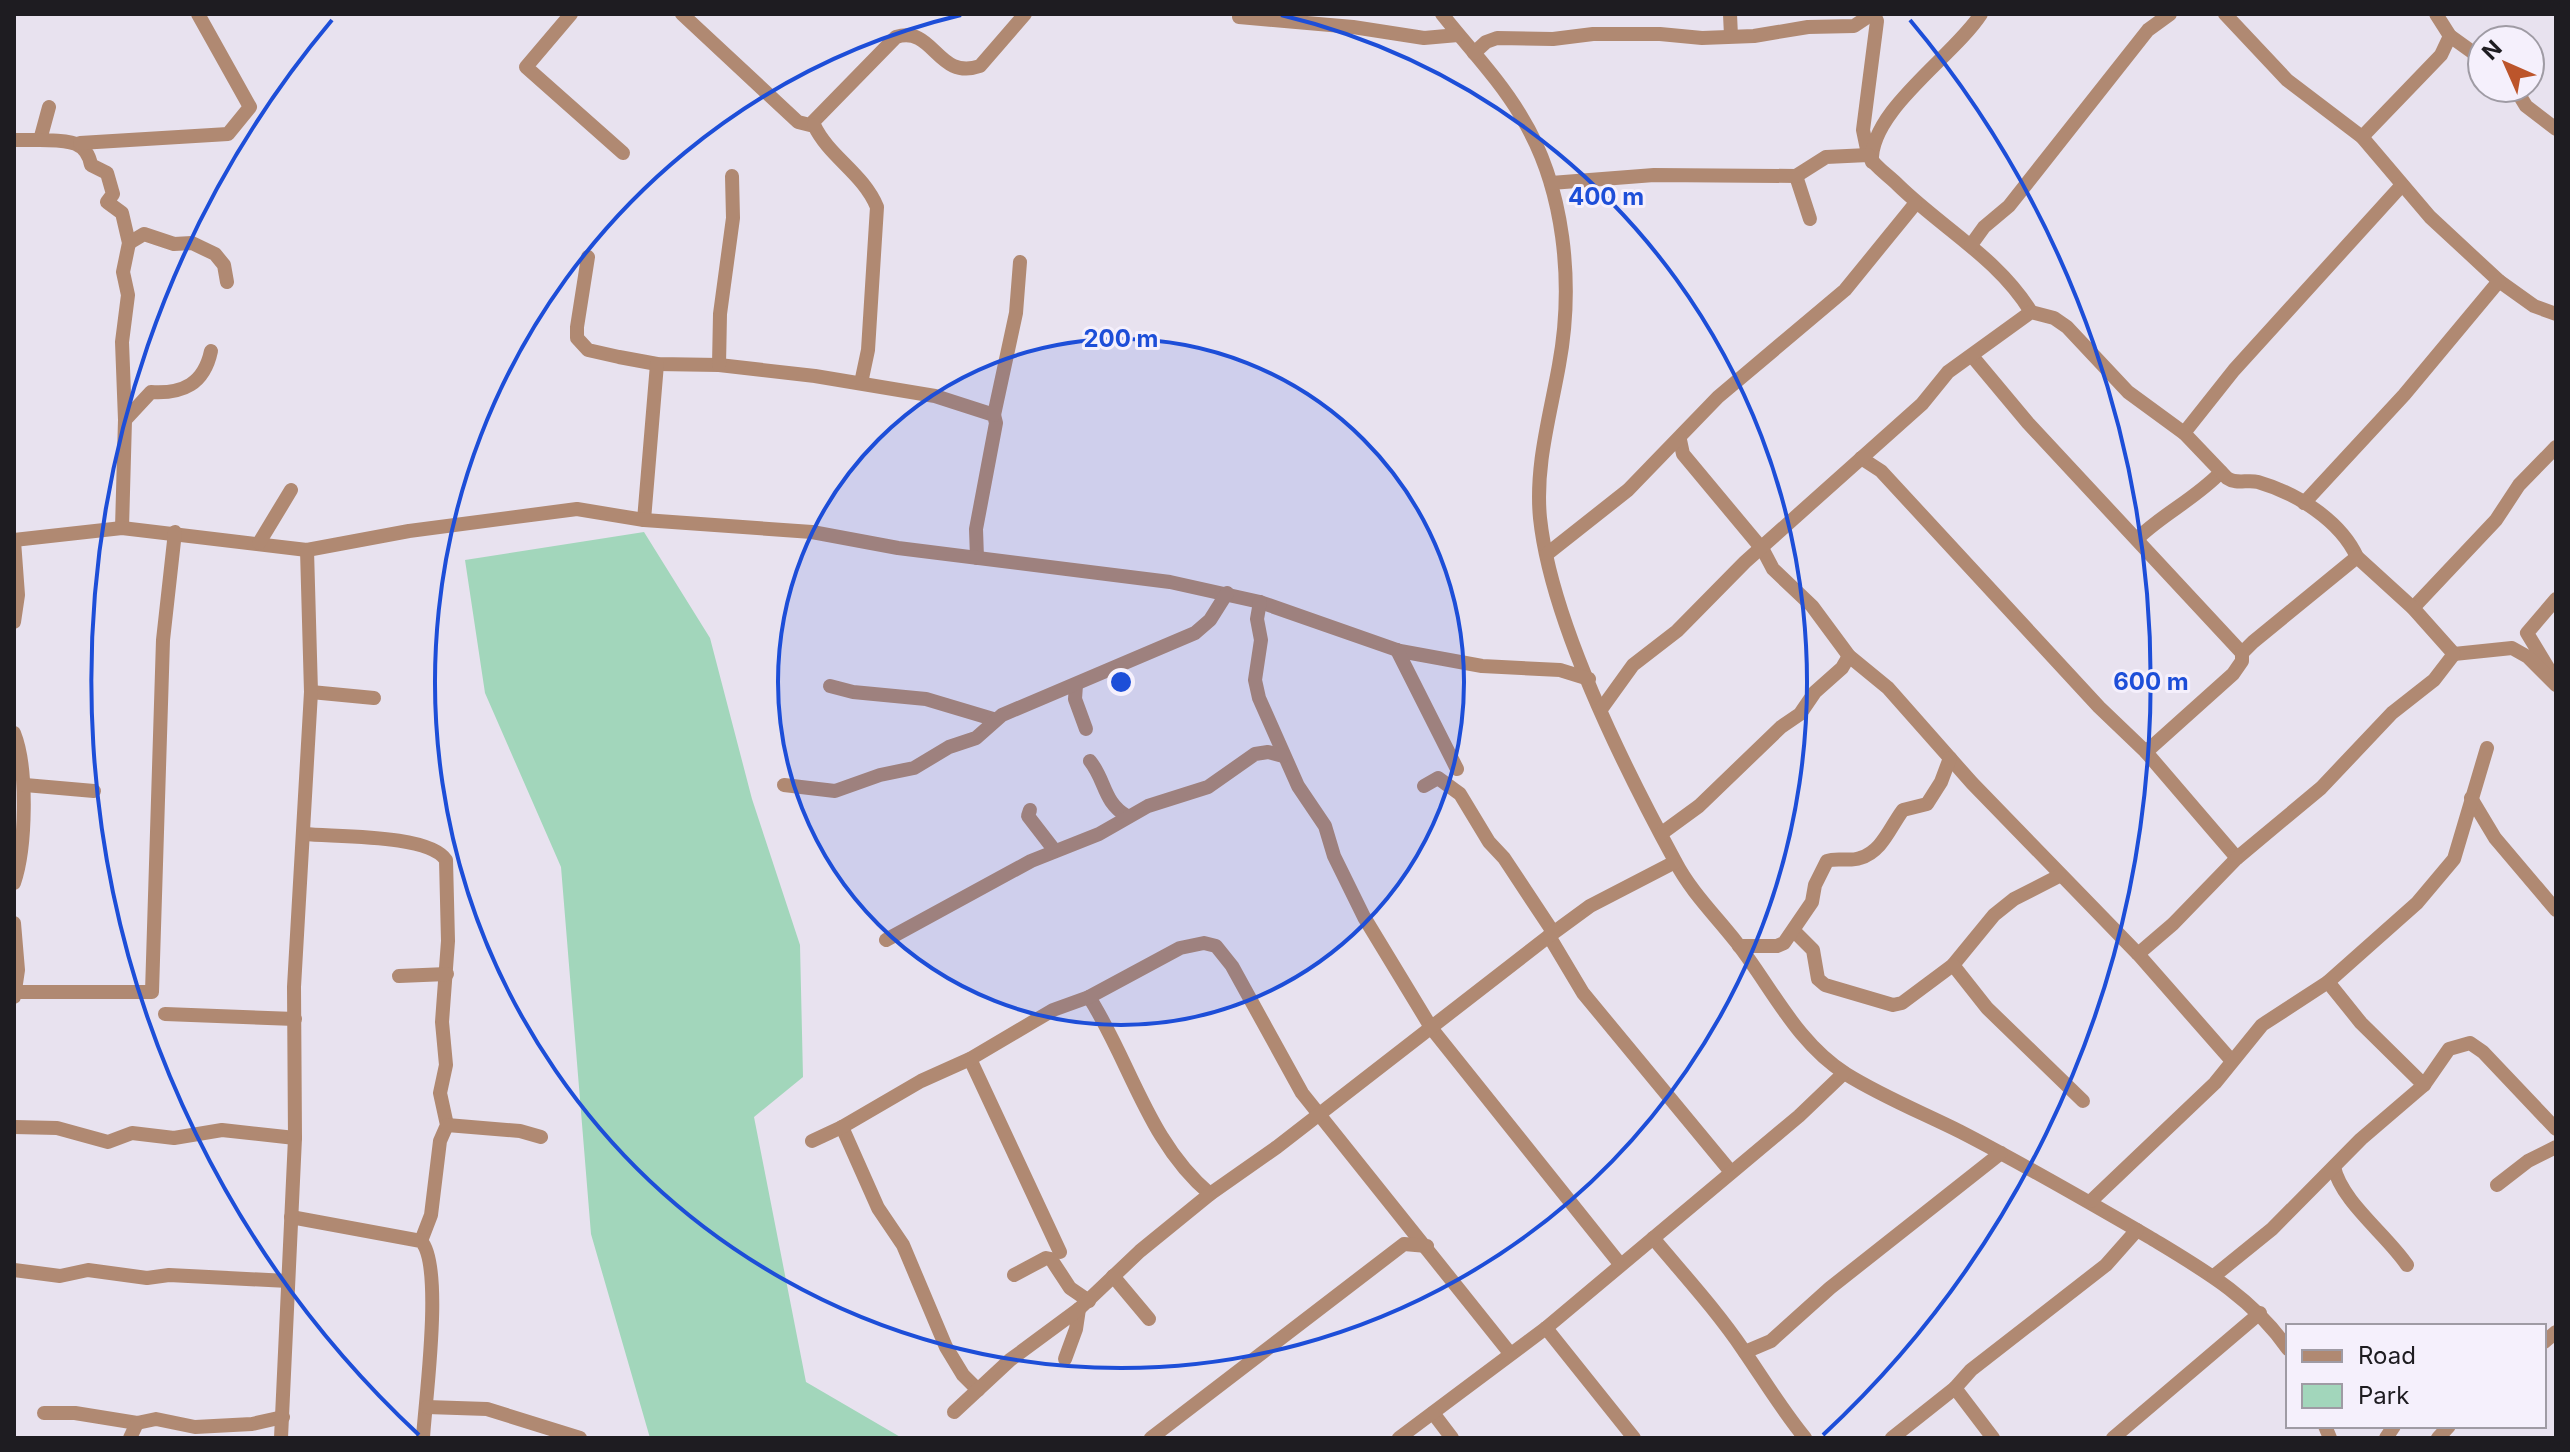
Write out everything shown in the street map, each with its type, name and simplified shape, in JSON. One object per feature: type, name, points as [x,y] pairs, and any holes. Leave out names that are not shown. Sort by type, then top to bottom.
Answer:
[{"type":"street","points":[[14,140],[80,143],[228,134],[250,107],[198,14]]},
{"type":"street","points":[[571,14],[526,67],[623,153]]},
{"type":"street","points":[[682,14],[798,122],[814,125],[826,144],[868,186],[877,207],[868,350],[861,383]]},
{"type":"street","points":[[814,125],[856,74],[896,37],[905,34],[922,40],[948,66],[970,70],[980,66],[1025,14]]},
{"type":"street","points":[[1442,14],[1520,114],[1551,183],[1566,271],[1560,363],[1545,429],[1540,517],[1564,617],[1602,708],[1675,862],[1798,1031],[1844,1073],[2091,1201],[2214,1276],[2260,1313],[2286,1346]]},
{"type":"street","points":[[1730,14],[1731,36]]},
{"type":"street","points":[[1474,53],[1486,42],[1497,38],[1731,36],[1854,26],[1873,14],[1877,21],[1863,130],[1870,158],[1915,204],[1971,245],[2011,282],[2031,312],[2054,318],[2067,327],[2128,392],[2184,433],[2234,483],[2253,481],[2304,503],[2341,533],[2357,557],[2413,608],[2454,654]]},
{"type":"street","points":[[1870,158],[1874,142],[1893,110],[1951,51],[1981,14]]},
{"type":"street","points":[[1971,245],[1984,227],[2009,206],[2148,30],[2170,14]]},
{"type":"street","points":[[2225,14],[2287,80],[2362,137],[2430,217],[2499,281],[2534,306],[2556,314]]},
{"type":"street","points":[[2436,14],[2450,36],[2466,48]]},
{"type":"street","points":[[1239,17],[1353,27],[1424,38],[1458,35]]},
{"type":"street","points":[[2362,137],[2441,55],[2450,36]]},
{"type":"street","points":[[2525,104],[2556,129]]},
{"type":"street","points":[[40,140],[49,107]]},
{"type":"street","points":[[80,143],[89,153],[91,165],[107,173],[113,194],[107,202],[122,213],[129,243],[123,272],[128,295],[122,342],[125,420],[122,528]]},
{"type":"street","points":[[1551,183],[1654,175],[1796,176],[1805,174],[1826,157],[1870,158]]},
{"type":"street","points":[[719,365],[720,314],[733,218],[732,176]]},
{"type":"street","points":[[1796,176],[1810,219]]},
{"type":"street","points":[[2184,433],[2234,370],[2402,185]]},
{"type":"street","points":[[1547,554],[1628,490],[1667,453],[1681,447],[1718,397],[1845,290],[1869,265],[1915,204]]},
{"type":"street","points":[[129,243],[144,234],[174,244],[192,243],[215,254],[224,265],[227,282]]},
{"type":"street","points":[[588,257],[577,327],[582,346],[657,364],[719,365],[861,383],[947,398],[994,415]]},
{"type":"street","points":[[977,558],[976,529],[996,423],[994,415],[1016,313],[1020,262]]},
{"type":"street","points":[[2304,503],[2404,395],[2499,281]]},
{"type":"street","points":[[1602,708],[1633,665],[1667,640],[1700,604],[1922,404],[1948,372],[2031,312]]},
{"type":"street","points":[[125,420],[151,392],[176,392],[190,387],[208,365],[211,351]]},
{"type":"street","points":[[1972,356],[2100,502],[2138,538],[2168,575],[2242,653],[2242,661],[2233,674],[2146,752]]},
{"type":"street","points":[[644,520],[657,364]]},
{"type":"street","points":[[1681,447],[1763,550],[1773,569],[1812,606],[1846,662],[1862,666],[1903,704],[2059,876],[2138,954],[2231,1060]]},
{"type":"street","points":[[2413,608],[2496,520],[2519,485],[2556,447]]},
{"type":"street","points":[[1861,458],[1890,480],[2099,707],[2146,752],[2237,858]]},
{"type":"street","points":[[2138,538],[2152,525],[2192,500],[2221,472]]},
{"type":"street","points":[[259,543],[291,490]]},
{"type":"street","points":[[14,622],[18,595],[14,541],[122,528],[307,550],[409,531],[577,509],[644,520],[812,532],[1227,593],[1397,650],[1482,666],[1560,670],[1589,679]]},
{"type":"street","points":[[14,923],[18,970],[14,995],[152,992],[163,640],[175,532]]},
{"type":"street","points":[[281,1438],[295,1138],[295,1019],[311,692],[307,550]]},
{"type":"street","points":[[2242,653],[2357,557]]},
{"type":"street","points":[[784,785],[835,791],[880,775],[914,768],[949,747],[976,738],[993,719],[1195,633],[1210,620],[1227,593]]},
{"type":"street","points":[[2556,599],[2527,633],[2556,683]]},
{"type":"street","points":[[1260,602],[1257,619],[1261,640],[1255,680],[1276,750],[1325,826],[1334,856],[1364,917],[1432,1029],[1620,1264]]},
{"type":"street","points":[[2138,954],[2173,924],[2237,858],[2321,788],[2392,713],[2434,680],[2454,654],[2512,648],[2528,657],[2556,683]]},
{"type":"street","points":[[1397,650],[1457,769]]},
{"type":"street","points":[[1560,670],[1579,654]]},
{"type":"street","points":[[1662,833],[1699,806],[1781,727],[1800,714],[1820,686],[1846,662]]},
{"type":"street","points":[[1076,685],[1075,699],[1086,729]]},
{"type":"street","points":[[830,686],[853,692],[926,699],[993,719]]},
{"type":"street","points":[[311,692],[374,698]]},
{"type":"street","points":[[14,733],[25,785],[21,859],[14,883]]},
{"type":"street","points":[[2091,1201],[2215,1083],[2262,1025],[2328,982],[2398,922],[2444,872],[2458,846],[2487,748]]},
{"type":"street","points":[[886,940],[974,890],[1055,851],[1099,834],[1127,816],[1169,797],[1208,787],[1255,754],[1276,750]]},
{"type":"street","points":[[1739,946],[1777,946],[1794,931],[1812,902],[1815,885],[1827,861],[1862,858],[1876,848],[1890,834],[1903,810],[1927,804],[1941,782],[1950,758]]},
{"type":"street","points":[[1090,761],[1100,774],[1108,801],[1127,816]]},
{"type":"street","points":[[14,769],[25,785]]},
{"type":"street","points":[[1424,786],[1438,778],[1460,794],[1551,934],[1583,993],[1731,1172]]},
{"type":"street","points":[[25,785],[94,791]]},
{"type":"street","points":[[2471,798],[2495,838],[2556,910]]},
{"type":"street","points":[[1030,810],[1028,816],[1055,851]]},
{"type":"street","points":[[305,834],[411,843],[442,854],[447,876],[447,974],[442,1022],[446,1065],[440,1093],[447,1125],[440,1141],[431,1215],[421,1241]]},
{"type":"street","points":[[954,1412],[1010,1360],[1084,1305],[1113,1276],[1210,1194],[1432,1029],[1590,906],[1675,862]]},
{"type":"street","points":[[1794,931],[1813,950],[1818,979],[1825,985],[1882,1003],[1902,1003],[1953,965],[1994,915],[2033,888],[2059,876]]},
{"type":"street","points":[[812,1141],[921,1081],[970,1059],[1053,1010],[1089,997],[1180,948],[1204,943],[1216,946],[1232,966],[1289,1074],[1509,1352]]},
{"type":"street","points":[[1953,965],[1987,1008],[2083,1101]]},
{"type":"street","points":[[399,976],[447,974]]},
{"type":"street","points":[[2328,982],[2361,1023],[2424,1085]]},
{"type":"street","points":[[1089,997],[1104,1021],[1156,1129],[1189,1174],[1210,1194]]},
{"type":"street","points":[[165,1014],[295,1019]]},
{"type":"street","points":[[2214,1276],[2272,1229],[2319,1181],[2335,1175],[2424,1085],[2441,1056],[2460,1043],[2470,1043],[2556,1129]]},
{"type":"street","points":[[970,1059],[1060,1252]]},
{"type":"street","points":[[1399,1438],[1509,1352],[1546,1328],[1844,1073]]},
{"type":"street","points":[[447,1125],[520,1131],[541,1137]]},
{"type":"street","points":[[14,1127],[57,1128],[108,1142],[132,1133],[174,1138],[222,1130],[295,1138]]},
{"type":"street","points":[[842,1127],[878,1208],[903,1245],[946,1347],[963,1375],[978,1390]]},
{"type":"street","points":[[2497,1185],[2556,1146]]},
{"type":"street","points":[[1745,1352],[1771,1341],[1830,1288],[2001,1153]]},
{"type":"street","points":[[2335,1175],[2407,1265]]},
{"type":"street","points":[[291,1217],[421,1241],[428,1250],[431,1268],[427,1407],[423,1438]]},
{"type":"street","points":[[1892,1438],[1955,1388],[1971,1370],[2106,1265],[2137,1230]]},
{"type":"street","points":[[1653,1238],[1745,1352],[1760,1380],[1805,1438]]},
{"type":"street","points":[[1151,1438],[1404,1244],[1427,1246]]},
{"type":"street","points":[[1014,1275],[1046,1258],[1051,1259],[1084,1305]]},
{"type":"street","points":[[14,1270],[60,1276],[88,1270],[147,1278],[177,1275],[288,1281]]},
{"type":"street","points":[[1113,1276],[1149,1319]]},
{"type":"street","points":[[1065,1359],[1084,1305]]},
{"type":"street","points":[[2113,1438],[2260,1313]]},
{"type":"street","points":[[1546,1328],[1634,1438]]},
{"type":"street","points":[[1955,1388],[1993,1438]]},
{"type":"street","points":[[427,1407],[487,1409],[580,1438]]},
{"type":"street","points":[[44,1413],[75,1413],[137,1423],[156,1419],[195,1427],[227,1426],[283,1417]]},
{"type":"street","points":[[1433,1413],[1452,1438]]},
{"type":"street","points":[[130,1438],[137,1423]]},
{"type":"green space","points":[[644,532],[710,638],[752,799],[800,945],[803,1077],[754,1117],[806,1382],[902,1438],[650,1438],[591,1234],[561,867],[485,693],[465,560]]}]
